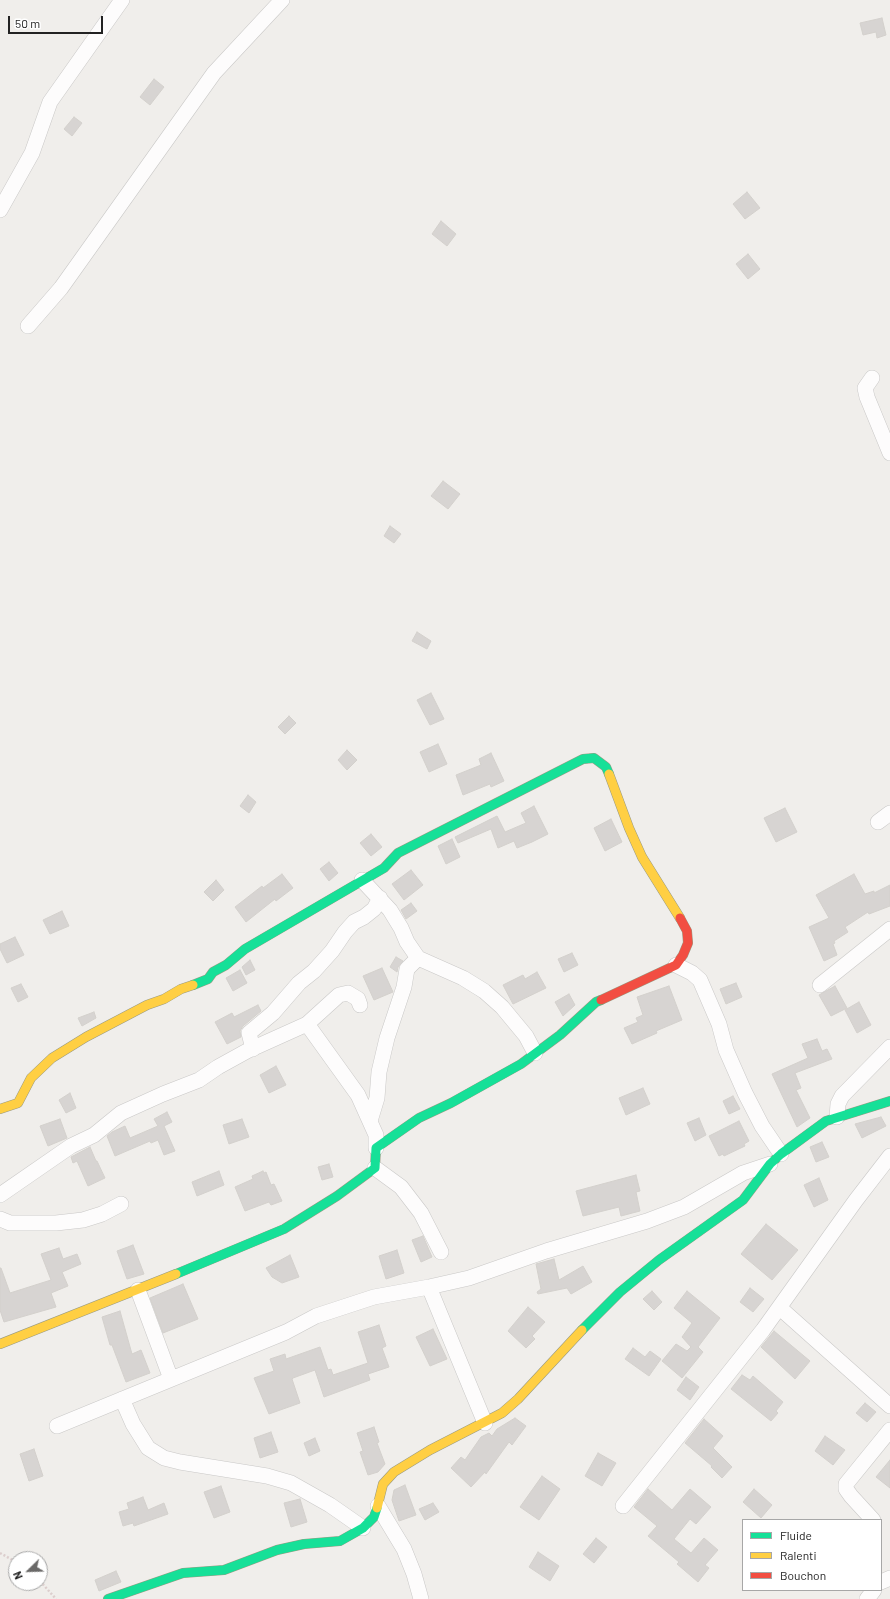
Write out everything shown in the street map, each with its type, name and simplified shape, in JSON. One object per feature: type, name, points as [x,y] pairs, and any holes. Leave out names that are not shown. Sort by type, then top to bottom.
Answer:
[{"type":"street","points":[[0,210],[32,153],[50,102],[122,0]]},
{"type":"street","points":[[28,326],[61,288],[214,74],[282,0]]},
{"type":"street","points":[[872,378],[865,388],[890,453]]},
{"type":"street","points":[[0,1109],[18,1103],[31,1078],[52,1058],[86,1037],[147,1005],[164,999],[181,989],[208,979],[213,972],[226,965],[245,949],[384,868],[398,853],[583,759],[594,758],[606,767],[629,828],[642,857],[672,904],[687,931],[688,943],[684,955],[676,965],[596,1002],[560,1035],[521,1064],[419,1118],[376,1148]]},
{"type":"street","points":[[878,822],[890,813]]},
{"type":"street","points":[[362,880],[390,910],[401,928],[406,942],[418,958],[463,978],[484,991],[502,1006],[526,1036],[535,1053]]},
{"type":"street","points":[[252,1048],[249,1033],[273,1013],[299,982],[314,971],[332,951],[354,922],[364,917],[374,909],[380,898]]},
{"type":"street","points":[[820,985],[890,929]]},
{"type":"street","points":[[370,1121],[377,1098],[379,1072],[387,1038],[404,986],[407,969],[418,958]]},
{"type":"street","points":[[676,965],[692,973],[700,980],[718,1024],[726,1050],[762,1126],[775,1159]]},
{"type":"street","points":[[0,1195],[71,1146],[94,1135],[121,1113],[199,1080],[218,1067],[252,1048],[307,1024],[339,995],[348,992],[358,999],[360,1005]]},
{"type":"street","points":[[307,1024],[358,1095],[376,1134],[375,1168]]},
{"type":"street","points":[[837,1117],[838,1104],[842,1096],[890,1047]]},
{"type":"street","points":[[57,1426],[286,1332],[316,1316],[374,1297],[469,1278],[546,1251],[647,1221],[684,1207],[743,1173],[775,1159],[826,1121],[890,1101]]},
{"type":"street","points":[[623,1506],[780,1308],[856,1200],[890,1156]]},
{"type":"street","points":[[108,1599],[183,1573],[224,1570],[277,1550],[304,1544],[340,1541],[363,1528],[374,1517],[383,1484],[394,1472],[430,1450],[502,1413],[518,1399],[554,1359],[620,1292],[659,1260],[743,1200],[775,1159]]},
{"type":"street","points":[[375,1168],[401,1187],[421,1213],[440,1252]]},
{"type":"street","points":[[0,1344],[138,1290],[284,1229],[338,1196],[375,1168]]},
{"type":"street","points":[[0,1219],[10,1223],[56,1223],[82,1220],[102,1214],[121,1204]]},
{"type":"street","points":[[429,1287],[485,1423]]},
{"type":"street","points":[[138,1290],[171,1379]]},
{"type":"street","points":[[780,1308],[890,1406]]},
{"type":"street","points":[[122,1399],[133,1424],[148,1448],[164,1458],[267,1476],[291,1483],[330,1505],[363,1528]]},
{"type":"street","points":[[872,1519],[851,1496],[846,1489],[846,1484],[890,1430]]},
{"type":"street","points":[[378,1506],[404,1549],[414,1574],[421,1599]]},
{"type":"street","points":[[867,1599],[873,1591]]},
{"type":"path","points":[[48,1590],[56,1599]]},
{"type":"building","points":[[882,18],[886,35],[877,38],[876,32],[863,35],[860,23]]},
{"type":"building","points":[[154,79],[164,87],[150,105],[140,97]]},
{"type":"building","points":[[74,117],[82,123],[72,136],[64,129]]},
{"type":"building","points":[[747,192],[760,208],[745,219],[733,204]]},
{"type":"building","points":[[441,221],[456,234],[447,246],[432,234]]},
{"type":"building","points":[[748,254],[760,269],[748,279],[736,264]]},
{"type":"building","points":[[443,481],[460,494],[448,509],[431,496]]},
{"type":"building","points":[[390,526],[401,534],[394,543],[384,536]]},
{"type":"building","points":[[417,632],[431,641],[427,649],[412,641]]},
{"type":"building","points":[[431,693],[444,719],[430,725],[417,700]]},
{"type":"building","points":[[289,716],[296,723],[285,734],[278,727]]},
{"type":"building","points":[[438,744],[447,764],[429,772],[420,752]]},
{"type":"building","points":[[347,750],[357,760],[347,770],[338,760]]},
{"type":"building","points":[[491,753],[504,781],[491,787],[490,784],[463,795],[456,775],[481,765],[479,759]]},
{"type":"building","points":[[248,795],[256,802],[249,813],[240,806]]},
{"type":"building","points":[[534,806],[548,834],[517,848],[514,841],[498,848],[491,829],[458,843],[455,837],[497,816],[505,832],[526,823],[521,813]]},
{"type":"building","points":[[785,808],[797,832],[776,842],[764,818]]},
{"type":"building","points":[[611,819],[622,842],[605,851],[594,828]]},
{"type":"building","points":[[371,834],[382,847],[371,856],[360,843]]},
{"type":"building","points":[[452,839],[460,857],[446,864],[438,846]]},
{"type":"building","points":[[329,862],[338,873],[329,881],[320,869]]},
{"type":"building","points":[[411,870],[423,885],[404,900],[392,884]]},
{"type":"building","points":[[282,874],[293,888],[276,901],[275,899],[246,922],[235,907],[262,886],[263,888]]},
{"type":"building","points":[[854,874],[865,894],[874,891],[874,893],[890,885],[890,906],[869,914],[868,912],[845,927],[848,932],[834,941],[835,943],[833,944],[837,955],[824,961],[809,927],[829,918],[816,895]]},
{"type":"building","points":[[216,880],[224,890],[213,901],[204,892]]},
{"type":"building","points":[[411,903],[417,911],[406,919],[401,910]]},
{"type":"building","points":[[62,911],[69,926],[50,934],[43,920]]},
{"type":"building","points":[[15,937],[24,955],[7,963],[0,949],[0,944]]},
{"type":"building","points":[[572,953],[578,965],[564,972],[558,959]]},
{"type":"building","points":[[396,957],[403,961],[398,967],[397,972],[390,967]]},
{"type":"building","points":[[250,960],[255,970],[246,975],[242,967]]},
{"type":"building","points":[[382,968],[393,992],[374,1000],[363,976]]},
{"type":"building","points":[[240,970],[247,983],[233,991],[226,978]]},
{"type":"building","points":[[537,972],[546,988],[513,1004],[503,985],[523,975],[525,979]]},
{"type":"building","points":[[736,983],[742,997],[726,1004],[720,989]]},
{"type":"building","points":[[21,984],[28,997],[18,1002],[11,988]]},
{"type":"building","points":[[669,986],[682,1020],[656,1031],[657,1033],[632,1044],[624,1028],[638,1022],[636,1018],[643,1015],[637,997]]},
{"type":"building","points":[[835,986],[847,1008],[831,1016],[819,995]]},
{"type":"building","points":[[569,994],[575,1005],[563,1016],[555,1002]]},
{"type":"building","points":[[859,1002],[871,1025],[857,1033],[845,1010]]},
{"type":"building","points":[[258,1005],[261,1011],[243,1026],[240,1031],[241,1037],[227,1044],[215,1022],[232,1013],[234,1017]]},
{"type":"building","points":[[94,1012],[96,1018],[82,1026],[78,1018]]},
{"type":"building","points":[[817,1039],[822,1051],[827,1049],[832,1059],[795,1073],[801,1088],[796,1090],[810,1118],[797,1127],[772,1074],[808,1058],[802,1044]]},
{"type":"building","points":[[276,1066],[286,1085],[269,1093],[260,1075]]},
{"type":"building","points":[[643,1088],[650,1104],[626,1115],[619,1098]]},
{"type":"building","points":[[70,1093],[76,1108],[66,1113],[59,1100]]},
{"type":"building","points":[[733,1096],[740,1109],[729,1114],[723,1101]]},
{"type":"building","points":[[167,1112],[172,1122],[164,1126],[175,1151],[164,1155],[158,1140],[151,1143],[150,1141],[115,1156],[107,1136],[125,1126],[130,1138],[158,1126],[154,1119]]},
{"type":"building","points":[[881,1117],[886,1126],[862,1138],[855,1124]]},
{"type":"building","points":[[699,1118],[706,1135],[695,1141],[687,1123]]},
{"type":"building","points":[[60,1119],[67,1138],[48,1146],[40,1126]]},
{"type":"building","points":[[242,1119],[249,1137],[229,1144],[223,1125]]},
{"type":"building","points":[[739,1121],[749,1141],[744,1144],[745,1146],[724,1156],[723,1154],[719,1156],[709,1136]]},
{"type":"building","points":[[822,1142],[829,1157],[816,1162],[810,1147]]},
{"type":"building","points":[[90,1147],[105,1178],[88,1186],[77,1161],[73,1163],[71,1157]]},
{"type":"building","points":[[329,1164],[333,1177],[322,1180],[318,1167]]},
{"type":"building","points":[[219,1171],[224,1185],[197,1196],[192,1182]]},
{"type":"building","points":[[263,1171],[264,1173],[266,1172],[271,1185],[274,1184],[282,1201],[271,1205],[269,1202],[245,1211],[235,1187],[253,1179],[252,1176]]},
{"type":"building","points":[[636,1175],[640,1191],[636,1192],[640,1211],[621,1216],[619,1207],[583,1216],[576,1191]]},
{"type":"building","points":[[819,1178],[828,1200],[814,1207],[804,1185]]},
{"type":"building","points":[[766,1224],[798,1250],[772,1280],[741,1254]]},
{"type":"building","points":[[423,1236],[432,1257],[421,1262],[412,1240]]},
{"type":"building","points":[[133,1245],[144,1274],[127,1279],[117,1251]]},
{"type":"building","points":[[59,1248],[63,1259],[77,1254],[81,1264],[62,1272],[68,1286],[51,1293],[56,1307],[4,1322],[0,1310],[0,1268],[10,1293],[51,1280],[41,1254]]},
{"type":"building","points":[[397,1250],[404,1273],[386,1279],[379,1256]]},
{"type":"building","points":[[290,1255],[299,1277],[282,1283],[272,1277],[266,1268]]},
{"type":"building","points":[[554,1259],[559,1280],[583,1266],[592,1282],[571,1294],[567,1288],[538,1294],[537,1292],[541,1289],[536,1264]]},
{"type":"building","points":[[183,1284],[198,1319],[163,1333],[150,1298]]},
{"type":"building","points":[[750,1288],[764,1299],[753,1312],[740,1302]]},
{"type":"building","points":[[652,1291],[662,1302],[654,1310],[643,1299]]},
{"type":"building","points":[[687,1291],[720,1318],[698,1347],[703,1352],[682,1378],[662,1361],[676,1344],[687,1351],[691,1347],[682,1337],[692,1323],[674,1308]]},
{"type":"building","points":[[528,1307],[545,1322],[532,1336],[535,1339],[526,1348],[508,1331]]},
{"type":"building","points":[[120,1311],[132,1354],[141,1350],[150,1373],[126,1382],[112,1345],[110,1345],[102,1317]]},
{"type":"building","points":[[379,1325],[386,1346],[382,1348],[389,1367],[368,1374],[370,1380],[324,1397],[315,1370],[293,1378],[292,1379],[300,1403],[269,1414],[254,1378],[274,1371],[270,1359],[285,1354],[286,1359],[320,1347],[328,1370],[331,1369],[333,1375],[368,1363],[358,1332]]},
{"type":"building","points":[[433,1329],[447,1359],[430,1366],[416,1337]]},
{"type":"building","points":[[774,1331],[810,1361],[795,1379],[761,1347]]},
{"type":"building","points":[[633,1348],[645,1357],[650,1351],[661,1359],[649,1376],[625,1359]]},
{"type":"building","points":[[742,1375],[750,1380],[753,1376],[783,1402],[776,1411],[778,1413],[771,1421],[731,1389]]},
{"type":"building","points":[[686,1377],[699,1387],[690,1400],[677,1390]]},
{"type":"building","points":[[865,1403],[876,1412],[867,1422],[856,1413]]},
{"type":"building","points":[[515,1418],[526,1426],[512,1445],[509,1442],[486,1474],[485,1472],[471,1487],[451,1468],[461,1457],[465,1460],[481,1437],[489,1433],[492,1436],[497,1429]]},
{"type":"building","points":[[704,1419],[723,1436],[713,1448],[732,1467],[722,1478],[711,1467],[712,1466],[685,1443]]},
{"type":"building","points":[[374,1427],[379,1442],[377,1443],[385,1464],[378,1472],[368,1475],[360,1452],[363,1451],[357,1433]]},
{"type":"building","points":[[271,1432],[278,1452],[260,1458],[254,1438]]},
{"type":"building","points":[[825,1436],[845,1450],[833,1465],[815,1451]]},
{"type":"building","points":[[315,1438],[320,1451],[309,1456],[304,1443]]},
{"type":"building","points":[[34,1449],[43,1476],[29,1481],[20,1454]]},
{"type":"building","points":[[598,1453],[616,1463],[602,1486],[585,1476]]},
{"type":"building","points":[[890,1460],[890,1488],[876,1477]]},
{"type":"building","points":[[542,1476],[560,1489],[539,1520],[520,1507]]},
{"type":"building","points":[[405,1485],[416,1515],[399,1521],[392,1500],[394,1490]]},
{"type":"building","points":[[221,1486],[230,1512],[214,1518],[204,1492]]},
{"type":"building","points":[[648,1489],[672,1510],[690,1489],[711,1507],[696,1524],[690,1519],[674,1539],[691,1553],[704,1538],[718,1550],[705,1565],[709,1568],[698,1582],[677,1564],[679,1562],[648,1536],[657,1526],[634,1507]]},
{"type":"building","points":[[754,1489],[772,1505],[761,1518],[743,1502]]},
{"type":"building","points":[[143,1497],[148,1510],[164,1503],[168,1514],[134,1526],[133,1523],[123,1526],[119,1512],[129,1509],[127,1503]]},
{"type":"building","points":[[300,1499],[307,1522],[291,1527],[284,1503]]},
{"type":"building","points":[[433,1503],[439,1512],[425,1520],[419,1509]]},
{"type":"building","points":[[596,1538],[607,1547],[594,1563],[583,1554]]},
{"type":"building","points":[[538,1552],[559,1566],[550,1581],[529,1567]]},
{"type":"building","points":[[116,1571],[121,1582],[99,1591],[95,1580]]},
{"type":"traffic: fast","points":[[193,985],[208,979],[213,972],[226,965],[245,949],[384,868],[398,853],[583,759],[594,758],[606,767],[609,774]]},
{"type":"traffic: fast","points":[[176,1274],[284,1229],[337,1196],[375,1168],[376,1148],[419,1118],[451,1103],[521,1064],[560,1035],[596,1002],[601,1000]]},
{"type":"traffic: fast","points":[[582,1330],[620,1292],[659,1260],[743,1200],[770,1164],[781,1154],[826,1121],[890,1101]]},
{"type":"traffic: fast","points":[[108,1599],[183,1573],[224,1570],[277,1550],[304,1544],[340,1541],[363,1528],[374,1517],[377,1508]]},
{"type":"traffic: slow","points":[[609,774],[629,828],[642,857],[680,918]]},
{"type":"traffic: slow","points":[[0,1109],[18,1103],[31,1078],[52,1058],[86,1037],[147,1005],[164,999],[181,989],[193,985]]},
{"type":"traffic: slow","points":[[0,1344],[176,1274]]},
{"type":"traffic: slow","points":[[377,1508],[383,1484],[394,1472],[430,1450],[502,1413],[518,1399],[582,1330]]},
{"type":"traffic: jam","points":[[601,1000],[676,965],[683,955],[688,943],[687,931],[680,918]]}]
